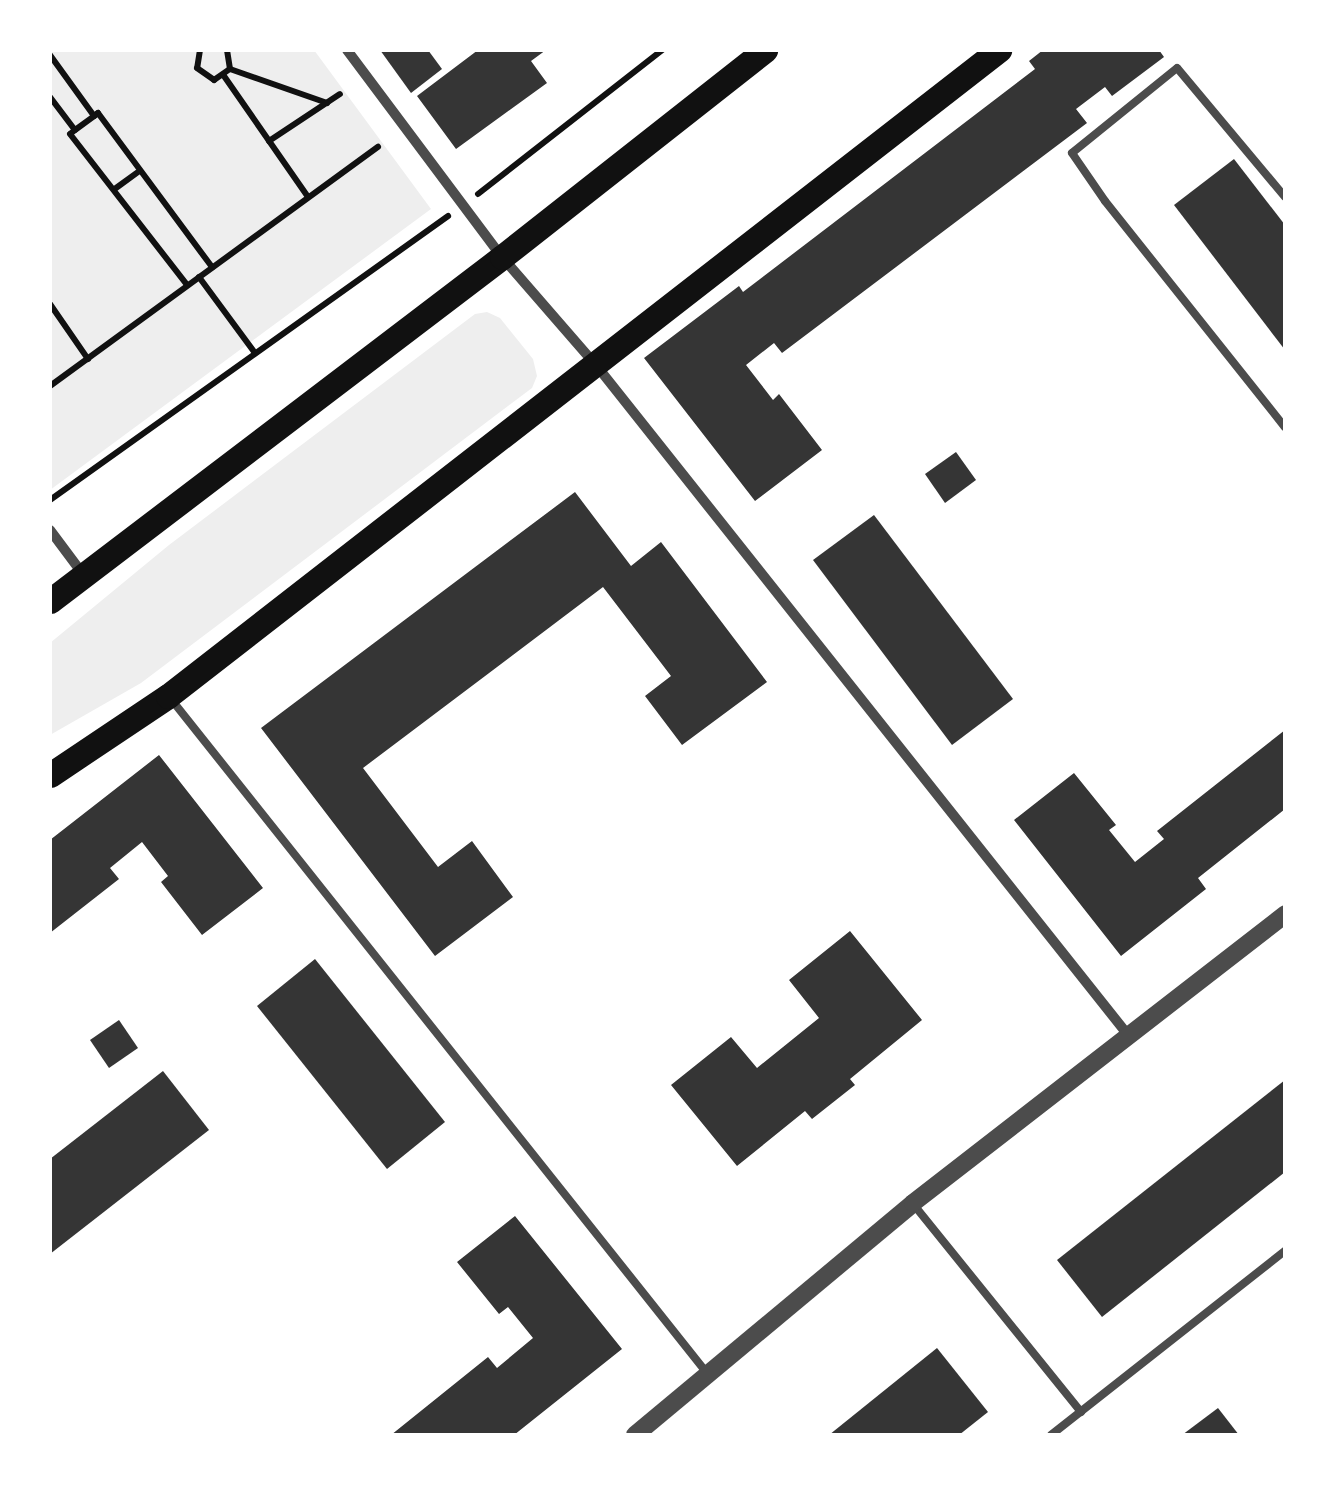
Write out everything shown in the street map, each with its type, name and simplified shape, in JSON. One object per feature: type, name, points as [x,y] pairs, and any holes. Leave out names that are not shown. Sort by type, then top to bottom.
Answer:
[{"type":"main road","points":[[50,601],[502,257],[765,50]]},
{"type":"main road","points":[[50,775],[168,696],[1000,50]]},
{"type":"street","points":[[347,50],[502,257],[596,365],[1128,1036]]},
{"type":"street","points":[[50,530],[83,574]]},
{"type":"street","points":[[635,1435],[913,1203],[1285,914]]},
{"type":"lane","points":[[1285,197],[1177,68],[1072,153],[1104,200],[1285,427]]},
{"type":"lane","points":[[168,696],[709,1376]]},
{"type":"lane","points":[[913,1203],[1081,1412]]},
{"type":"lane","points":[[1051,1435],[1285,1251]]},
{"type":"path","points":[[228,50],[227,72],[308,197]]},
{"type":"path","points":[[50,500],[463,205],[662,50]]},
{"type":"path","points":[[198,51],[197,68],[204,76],[214,80],[227,72],[327,103]]},
{"type":"path","points":[[50,55],[94,116]]},
{"type":"path","points":[[270,141],[340,94]]},
{"type":"path","points":[[50,97],[75,130]]},
{"type":"path","points":[[98,113],[142,170],[112,191],[70,134],[75,130],[98,113]]},
{"type":"path","points":[[50,386],[378,147]]},
{"type":"path","points":[[138,172],[212,268]]},
{"type":"path","points":[[116,188],[187,285]]},
{"type":"path","points":[[199,276],[255,354]]},
{"type":"path","points":[[50,304],[88,359]]},
{"type":"path","points":[[50,329],[62,321]]},
{"type":"shaded area","points":[[50,50],[314,50],[431,209],[50,490]]},
{"type":"shaded area","points":[[487,312],[500,318],[533,359],[537,376],[532,388],[141,683],[50,735],[50,643],[169,545],[475,314]]},
{"type":"building","points":[[380,50],[428,50],[442,69],[411,93]]},
{"type":"building","points":[[478,50],[546,50],[531,61],[547,83],[456,149],[417,96]]},
{"type":"building","points":[[1043,50],[1159,50],[1164,57],[1112,96],[1105,87],[1076,109],[1087,123],[782,353],[774,343],[746,365],[773,400],[779,394],[822,450],[755,501],[644,358],[739,286],[743,292],[1035,69],[1029,61]]},
{"type":"building","points":[[1234,159],[1285,225],[1285,350],[1174,205]]},
{"type":"building","points":[[956,452],[976,480],[945,503],[925,474]]},
{"type":"building","points":[[575,492],[631,566],[661,542],[767,682],[682,745],[645,696],[671,676],[603,587],[363,768],[438,867],[472,841],[513,897],[435,956],[261,728]]},
{"type":"building","points":[[874,515],[1013,699],[952,745],[813,560]]},
{"type":"building","points":[[1285,730],[1285,809],[1198,878],[1206,889],[1121,956],[1014,820],[1074,773],[1116,825],[1109,830],[1135,862],[1164,839],[1157,831]]},
{"type":"building","points":[[159,755],[263,888],[202,935],[161,882],[168,876],[142,842],[110,868],[119,879],[50,933],[50,840]]},
{"type":"building","points":[[850,931],[922,1020],[850,1079],[855,1085],[812,1119],[805,1111],[737,1166],[671,1085],[731,1037],[757,1068],[819,1018],[789,980]]},
{"type":"building","points":[[315,959],[445,1122],[387,1169],[257,1006]]},
{"type":"building","points":[[119,1020],[138,1048],[109,1068],[90,1040]]},
{"type":"building","points":[[163,1071],[209,1130],[50,1254],[50,1159]]},
{"type":"building","points":[[1285,1080],[1285,1172],[1102,1317],[1057,1260]]},
{"type":"building","points":[[515,1216],[622,1349],[514,1435],[391,1435],[488,1357],[497,1368],[533,1338],[508,1307],[499,1314],[457,1262]]},
{"type":"building","points":[[937,1348],[988,1412],[959,1435],[829,1435]]},
{"type":"building","points":[[1218,1408],[1239,1435],[1182,1435]]}]
